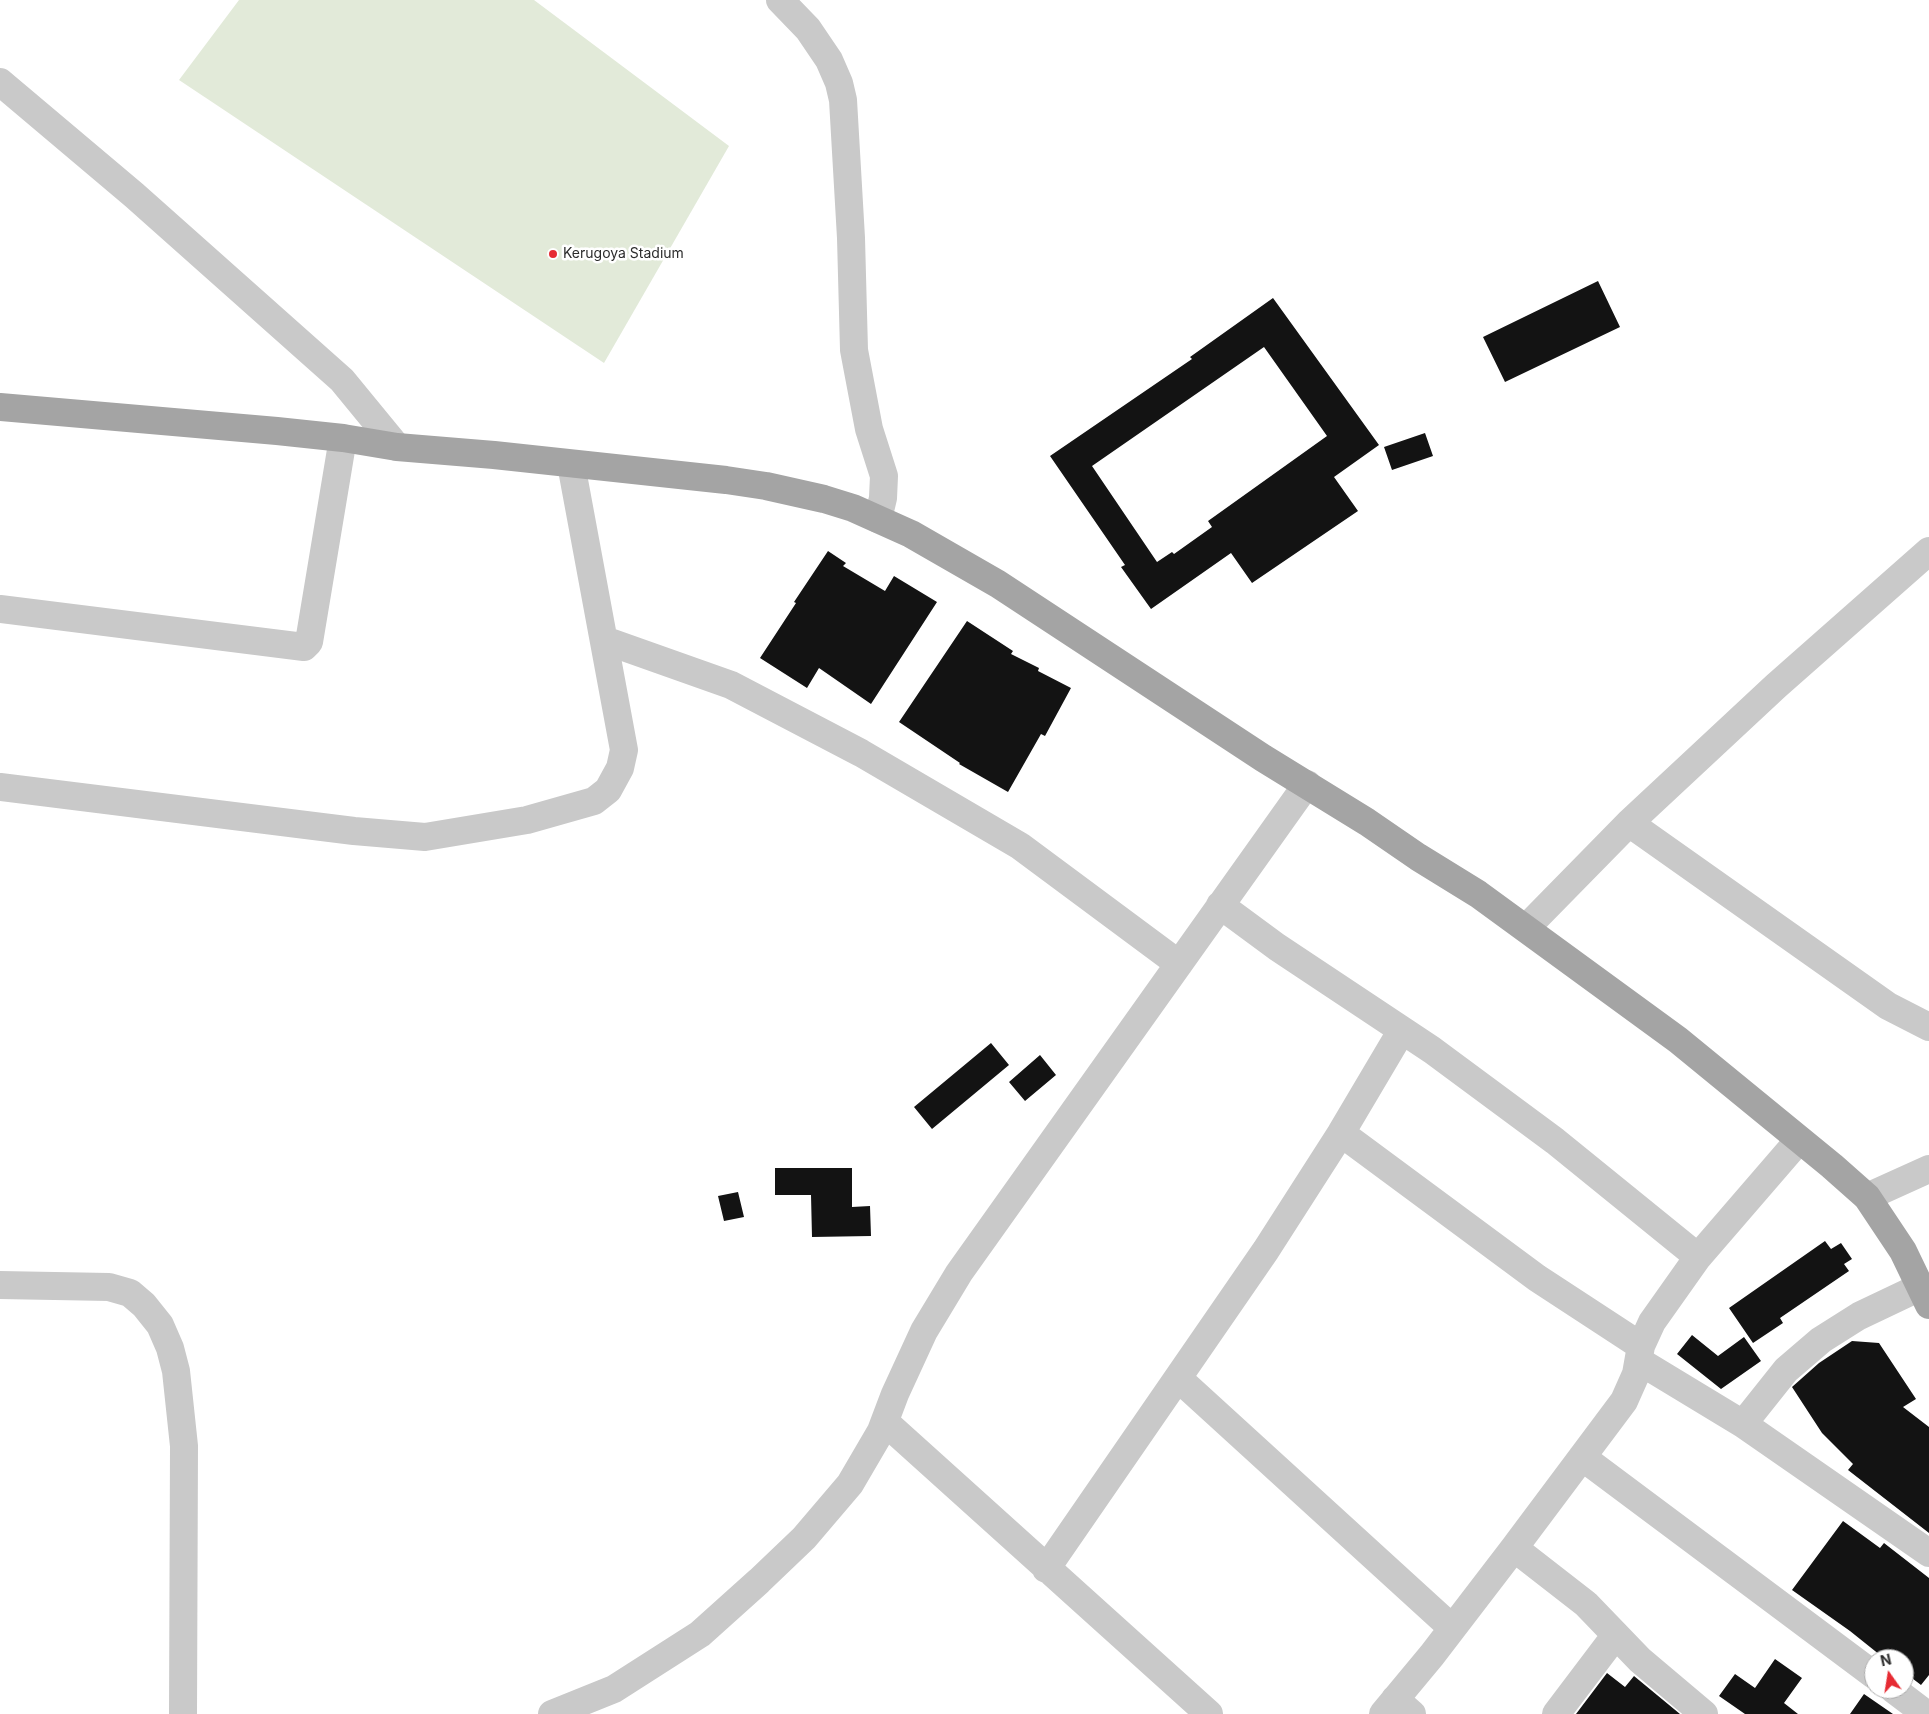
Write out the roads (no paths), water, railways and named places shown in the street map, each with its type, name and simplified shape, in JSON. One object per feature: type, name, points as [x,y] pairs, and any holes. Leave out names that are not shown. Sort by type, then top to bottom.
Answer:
[{"type":"main road","points":[[0,407],[343,438],[397,447],[674,473],[766,486],[824,499],[853,508],[911,534],[998,584],[1263,758],[1368,822],[1418,858],[1478,894],[1678,1040],[1867,1197],[1903,1251],[1924,1296]]},
{"type":"street","points":[[780,0],[808,29],[829,60],[839,83],[843,100],[851,238],[854,350],[869,429],[884,476],[883,498],[878,519]]},
{"type":"street","points":[[0,82],[134,195],[342,380],[397,447]]},
{"type":"street","points":[[0,609],[304,647],[309,642],[343,438]]},
{"type":"street","points":[[0,787],[354,831],[425,837],[527,820],[594,801],[608,790],[620,768],[624,750],[571,464]]},
{"type":"street","points":[[1526,928],[1629,823],[1776,686],[1929,551]]},
{"type":"street","points":[[604,640],[731,685],[861,753],[1020,846],[1178,964]]},
{"type":"street","points":[[552,1714],[614,1689],[700,1634],[804,1538],[850,1484],[885,1422],[924,1331],[959,1273],[1307,784]]},
{"type":"street","points":[[1629,823],[1888,1006],[1929,1027]]},
{"type":"street","points":[[1220,905],[1278,947],[1432,1050],[1555,1141],[1698,1257]]},
{"type":"street","points":[[1046,1569],[1179,1379],[1266,1250],[1341,1132],[1402,1030]]},
{"type":"street","points":[[1341,1132],[1640,1354],[1929,1553]]},
{"type":"street","points":[[1397,1709],[1452,1628],[1624,1401],[1636,1374],[1640,1354],[1652,1322],[1698,1257],[1798,1140]]},
{"type":"street","points":[[1867,1197],[1929,1169]]},
{"type":"street","points":[[0,1285],[109,1287],[130,1293],[144,1306],[160,1326],[170,1348],[176,1371],[184,1446],[183,1714]]},
{"type":"street","points":[[1743,1424],[1786,1370],[1821,1340],[1859,1316],[1924,1296]]},
{"type":"street","points":[[1179,1379],[1452,1628]]},
{"type":"street","points":[[885,1422],[1209,1714]]},
{"type":"street","points":[[1582,1456],[1864,1668]]},
{"type":"street","points":[[1514,1548],[1586,1604],[1640,1660],[1704,1714]]},
{"type":"street","points":[[1556,1714],[1615,1636]]},
{"type":"street","points":[[1906,1699],[1926,1714]]},
{"type":"place","name":"Kerugoya Stadium","points":[[553,254]]}]
